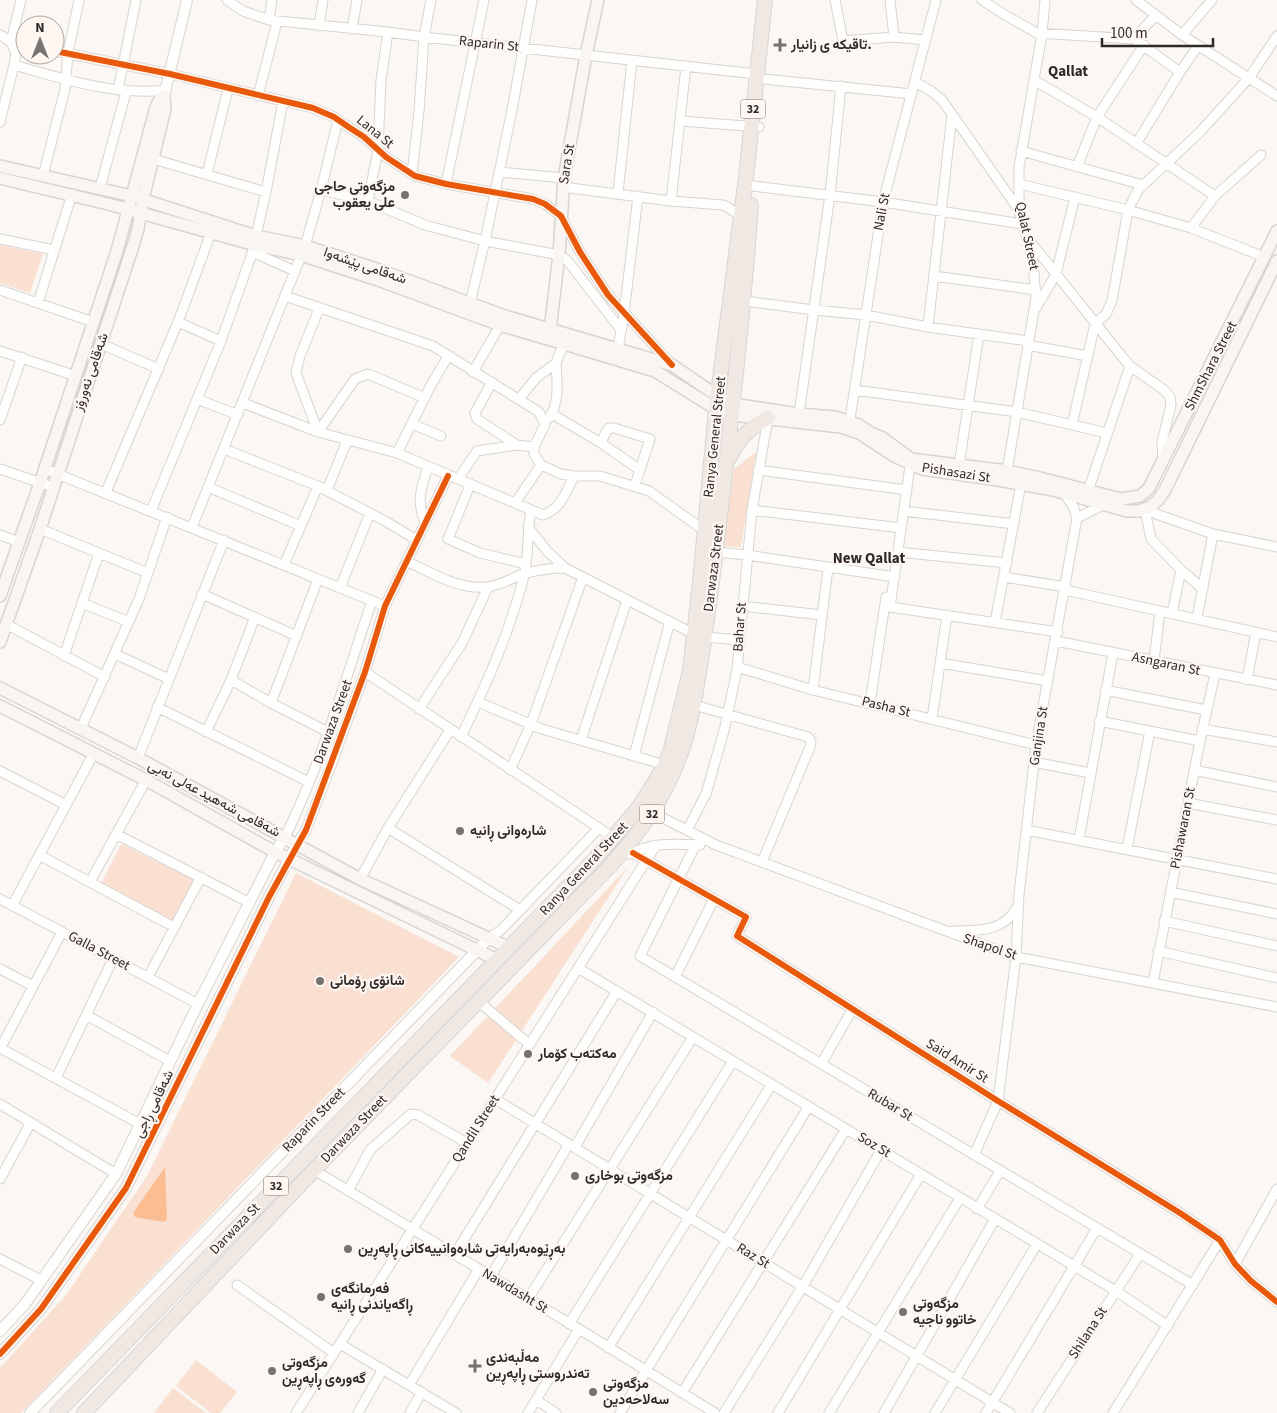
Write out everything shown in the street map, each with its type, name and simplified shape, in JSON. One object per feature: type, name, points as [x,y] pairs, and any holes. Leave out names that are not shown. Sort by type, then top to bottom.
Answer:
[{"type":"highway","name":"Ranya General Street","points":[[498,960],[614,838],[647,796],[671,749],[700,635],[706,531],[717,403],[741,217],[755,127],[765,0]]},
{"type":"highway","name":"32","points":[[760,77],[772,0]]},
{"type":"highway","name":"Darwaza Street","points":[[84,1413],[314,1170],[610,866],[653,813],[670,781],[679,760],[694,705],[700,635],[716,552],[744,301],[753,186],[755,127]]},
{"type":"highway","points":[[725,472],[731,455],[740,440],[752,427],[768,418]]},
{"type":"highway","name":"Darwaza St","points":[[57,1413],[498,960]]},
{"type":"highway","points":[[177,1289],[190,1302]]},
{"type":"main road","name":"Sara St","points":[[550,330],[559,254],[564,178],[598,0]]},
{"type":"main road","name":"شەقامی نەورۆز","points":[[1,592],[45,469],[129,210],[137,198],[153,159],[165,110],[165,93]]},
{"type":"main road","name":"شەقامی نەورۆز","points":[[0,642],[40,529],[133,246],[141,212],[137,198],[156,107],[165,93]]},
{"type":"main road","name":"شەقامی پێشەوا","points":[[0,166],[137,198],[254,244]]},
{"type":"main road","name":"شەقامی پێشەوا","points":[[0,178],[72,194],[254,244],[303,250],[377,269],[470,303],[503,321],[550,330],[672,365],[717,403]]},
{"type":"main road","name":"ShmShara Street","points":[[1140,496],[1149,488],[1163,461],[1277,231]]},
{"type":"main road","name":"شەقامی پێشەوا","points":[[303,250],[378,280],[564,343],[655,371],[717,403]]},
{"type":"main road","name":"ShmShara Street","points":[[1144,510],[1158,500],[1164,490],[1277,261]]},
{"type":"main road","name":"Pishasazi St","points":[[717,403],[733,410],[768,418],[849,426],[859,425],[881,437],[911,462],[930,471],[1021,484],[1064,493],[1127,511],[1144,510]]},
{"type":"main road","name":"Pishasazi St","points":[[733,410],[835,417],[849,426]]},
{"type":"main road","name":"Pishasazi St","points":[[911,462],[1007,471],[1120,499],[1140,496]]},
{"type":"main road","points":[[1140,496],[1144,510]]},
{"type":"main road","name":"شەقامی شەهید عەلی نەبی","points":[[0,688],[138,758],[360,879],[510,948]]},
{"type":"main road","name":"شەقامی شەهید عەلی نەبی","points":[[0,706],[146,780],[275,852],[498,960]]},
{"type":"street","points":[[0,122],[14,65],[16,53],[12,42],[21,0]]},
{"type":"street","points":[[42,176],[65,89],[68,54],[79,0]]},
{"type":"street","points":[[100,188],[122,91],[122,64],[136,0]]},
{"type":"street","name":"شەقامی نەورۆز","points":[[165,93],[187,0]]},
{"type":"street","name":"Raparin St","points":[[227,0],[256,17],[273,21],[388,32],[686,66],[760,77],[912,94]]},
{"type":"street","points":[[258,96],[273,21],[272,0]]},
{"type":"street","points":[[319,26],[323,0]]},
{"type":"street","points":[[352,29],[357,0]]},
{"type":"street","points":[[412,174],[424,37],[430,0]]},
{"type":"street","points":[[446,184],[484,0]]},
{"type":"street","points":[[470,303],[486,241],[532,0]]},
{"type":"street","points":[[835,0],[843,41],[894,37],[925,40]]},
{"type":"street","points":[[890,0],[894,37]]},
{"type":"street","name":"Nali St","points":[[849,426],[883,202],[936,0]]},
{"type":"street","points":[[982,0],[1042,34],[1134,39],[1180,72]]},
{"type":"street","name":"Qalat Street","points":[[1007,471],[1035,310],[1034,261],[1019,210],[1019,184],[1021,151],[1042,34],[1045,0]]},
{"type":"street","points":[[1136,0],[1155,16],[1198,46],[1277,96]]},
{"type":"street","points":[[1182,35],[1212,0]]},
{"type":"street","points":[[1134,39],[1155,16]]},
{"type":"street","points":[[368,201],[378,150],[381,80],[388,32]]},
{"type":"street","points":[[0,35],[15,43]]},
{"type":"street","points":[[1072,425],[1095,324],[1106,314],[1112,301],[1128,210],[1138,190],[1200,132],[1249,78],[1277,36]]},
{"type":"street","points":[[1077,168],[1096,117],[1144,45]]},
{"type":"street","points":[[1136,144],[1198,46]]},
{"type":"street","name":"Lana St","points":[[65,53],[170,74],[313,108],[338,120],[364,138],[386,157],[412,174],[427,180],[446,184],[533,199],[545,204],[561,216]]},
{"type":"street","points":[[618,193],[632,60]]},
{"type":"street","points":[[14,65],[66,80],[122,91],[165,93]]},
{"type":"street","points":[[671,201],[686,66]]},
{"type":"street","points":[[1034,80],[1096,117],[1216,196]]},
{"type":"street","points":[[915,82],[942,100],[1019,210]]},
{"type":"street","points":[[800,414],[830,195],[841,86]]},
{"type":"street","points":[[207,174],[228,89]]},
{"type":"street","points":[[151,511],[221,341],[254,244],[283,101]]},
{"type":"street","points":[[928,327],[952,114]]},
{"type":"street","points":[[192,527],[303,250],[321,190],[338,120]]},
{"type":"street","points":[[680,121],[755,127]]},
{"type":"street","points":[[1021,151],[1143,185]]},
{"type":"street","points":[[1192,228],[1216,196],[1261,155]]},
{"type":"street","points":[[153,159],[266,192]]},
{"type":"street","points":[[500,172],[564,178],[566,185],[570,188],[671,201],[723,205],[741,217]]},
{"type":"street","points":[[1019,184],[1128,210],[1192,228],[1264,257]]},
{"type":"street","points":[[753,186],[883,202],[1022,224]]},
{"type":"street","points":[[321,190],[368,201],[425,225],[486,241],[559,254],[567,260],[621,330]]},
{"type":"street","points":[[38,303],[72,194]]},
{"type":"street","points":[[618,349],[638,196]]},
{"type":"street","points":[[1035,310],[1056,274],[1075,197]]},
{"type":"street","points":[[561,216],[588,266],[608,295],[672,365]]},
{"type":"street","points":[[106,492],[178,322],[211,233]]},
{"type":"street","points":[[1026,236],[1130,366],[1164,390],[1170,397],[1171,405],[1162,442],[1163,461]]},
{"type":"street","points":[[0,239],[54,250]]},
{"type":"street","points":[[254,244],[295,271]]},
{"type":"street","points":[[934,276],[1036,290]]},
{"type":"street","points":[[0,290],[93,322]]},
{"type":"street","points":[[285,296],[318,309],[433,346],[540,412],[545,424]]},
{"type":"street","points":[[744,301],[866,315],[1028,343],[1088,356]]},
{"type":"street","points":[[318,309],[300,356],[296,373],[318,432]]},
{"type":"street","points":[[473,372],[503,321]]},
{"type":"street","points":[[178,322],[221,341]]},
{"type":"street","points":[[959,465],[979,334]]},
{"type":"street","points":[[564,343],[556,363],[558,388],[552,414],[534,447],[534,454],[541,464],[549,469],[574,476],[600,476],[635,485],[655,494],[680,514],[706,531]]},
{"type":"street","points":[[101,344],[158,369]]},
{"type":"street","points":[[0,350],[76,376]]},
{"type":"street","points":[[398,453],[424,398],[448,356]]},
{"type":"street","points":[[0,420],[2,409],[22,358]]},
{"type":"street","points":[[520,399],[536,378],[556,363]]},
{"type":"street","points":[[1088,491],[1130,366]]},
{"type":"street","points":[[318,432],[355,379],[368,374],[424,398]]},
{"type":"street","points":[[492,382],[475,416],[517,445]]},
{"type":"street","points":[[855,390],[1017,412],[1107,433]]},
{"type":"street","points":[[197,399],[238,415]]},
{"type":"street","points":[[243,403],[318,432],[398,453],[543,515],[552,512],[558,506],[574,476]]},
{"type":"street","points":[[552,414],[601,443],[640,470]]},
{"type":"street","name":"Bahar St","points":[[687,830],[706,794],[728,714],[737,667],[752,510],[768,418]]},
{"type":"street","points":[[412,424],[441,436]]},
{"type":"street","points":[[601,443],[609,428],[650,439],[635,485]]},
{"type":"street","points":[[327,490],[347,440]]},
{"type":"street","points":[[458,479],[477,451],[517,445],[534,447]]},
{"type":"street","points":[[224,449],[327,490],[416,540]]},
{"type":"street","points":[[870,703],[892,576],[898,552],[911,462]]},
{"type":"street","points":[[515,503],[541,464]]},
{"type":"street","points":[[425,522],[420,509],[420,497],[428,467]]},
{"type":"street","points":[[0,469],[53,487]]},
{"type":"street","points":[[45,469],[386,606]]},
{"type":"street","points":[[758,470],[907,490]]},
{"type":"street","name":"Darwaza Street","points":[[297,844],[312,816],[365,672],[386,606],[448,476]]},
{"type":"street","points":[[470,484],[448,539],[525,569],[565,568]]},
{"type":"street","points":[[995,622],[1021,484]]},
{"type":"street","points":[[284,565],[318,486]]},
{"type":"street","points":[[208,487],[301,526]]},
{"type":"street","points":[[1064,493],[1073,506],[1077,518],[1102,505]]},
{"type":"street","points":[[461,737],[506,636],[525,569],[531,510]]},
{"type":"street","points":[[752,510],[901,528]]},
{"type":"street","points":[[1144,510],[1214,534],[1277,547]]},
{"type":"street","points":[[1144,510],[1151,539],[1181,570],[1203,589]]},
{"type":"street","points":[[904,511],[1014,524]]},
{"type":"street","points":[[340,588],[370,513]]},
{"type":"street","points":[[81,728],[129,622],[148,574],[166,517]]},
{"type":"street","name":"Ganjina St","points":[[974,1155],[998,1101],[1016,957],[1026,830],[1036,745],[1077,518]]},
{"type":"street","points":[[528,527],[547,551],[565,568],[700,635],[740,640]]},
{"type":"street","points":[[40,529],[148,574]]},
{"type":"street","points":[[1197,618],[1214,534]]},
{"type":"street","points":[[0,535],[19,542]]},
{"type":"street","points":[[138,758],[224,540]]},
{"type":"street","points":[[716,552],[892,576]]},
{"type":"street","points":[[898,552],[1007,564]]},
{"type":"street","points":[[64,656],[99,553]]},
{"type":"street","points":[[408,562],[444,580],[465,586],[488,587],[525,569]]},
{"type":"street","points":[[813,690],[828,568]]},
{"type":"street","points":[[1172,614],[1181,570]]},
{"type":"street","name":"Asngaran St","points":[[892,576],[890,607],[995,622],[1057,636],[1113,653],[1277,685]]},
{"type":"street","points":[[510,770],[531,724],[582,577]]},
{"type":"street","points":[[1004,577],[1277,637]]},
{"type":"street","points":[[271,704],[318,579]]},
{"type":"street","points":[[419,709],[462,643],[488,587]]},
{"type":"street","points":[[202,594],[297,636]]},
{"type":"street","points":[[581,740],[627,600]]},
{"type":"street","name":"Darwaza Street","points":[[285,837],[328,732],[372,601]]},
{"type":"street","points":[[82,603],[129,622]]},
{"type":"street","points":[[751,607],[822,615]]},
{"type":"street","points":[[1154,661],[1160,611]]},
{"type":"street","points":[[932,718],[947,615]]},
{"type":"street","points":[[206,732],[231,680],[255,617]]},
{"type":"street","points":[[634,756],[670,621]]},
{"type":"street","points":[[6,624],[105,677]]},
{"type":"street","points":[[1247,680],[1256,632]]},
{"type":"street","points":[[1078,839],[1113,653]]},
{"type":"street","points":[[115,654],[169,679]]},
{"type":"street","points":[[940,663],[1048,681]]},
{"type":"street","name":"Pasha St","points":[[737,667],[813,690],[1036,745]]},
{"type":"street","points":[[365,672],[614,838]]},
{"type":"street","name":"Pishawaran St","points":[[1153,983],[1202,729],[1215,674]]},
{"type":"street","points":[[231,680],[271,704],[328,732]]},
{"type":"street","points":[[1105,690],[1206,710]]},
{"type":"street","points":[[478,702],[531,724],[664,765]]},
{"type":"street","points":[[694,705],[808,737],[810,741],[810,747],[762,862]]},
{"type":"street","points":[[158,708],[309,782]]},
{"type":"street","points":[[1099,721],[1200,741]]},
{"type":"street","points":[[1202,729],[1277,742]]},
{"type":"street","points":[[360,879],[388,828],[450,730]]},
{"type":"street","points":[[1126,849],[1150,731]]},
{"type":"street","points":[[12,906],[94,753]]},
{"type":"street","points":[[1034,762],[1090,773]]},
{"type":"street","points":[[1194,770],[1277,787]]},
{"type":"street","points":[[0,771],[66,805]]},
{"type":"street","points":[[90,882],[146,780]]},
{"type":"street","points":[[1188,803],[1277,820]]},
{"type":"street","points":[[653,813],[716,845]]},
{"type":"street","points":[[388,828],[520,910]]},
{"type":"street","name":"Raparin Street","points":[[30,1413],[477,949],[501,930],[598,828]]},
{"type":"street","points":[[1026,830],[1277,879]]},
{"type":"street","points":[[116,834],[250,903]]},
{"type":"street","name":"شەقامی ڕاجی","points":[[0,1331],[28,1299],[116,1174],[198,1004],[275,852],[285,837]]},
{"type":"street","name":"شەقامی ڕاجی","points":[[0,1354],[41,1309],[126,1188],[297,844]]},
{"type":"street","points":[[610,866],[633,853],[656,844],[716,845]]},
{"type":"street","name":"Qandil Street","points":[[296,1413],[656,844]]},
{"type":"street","points":[[680,879],[696,844]]},
{"type":"street","name":"Shapol St","points":[[716,845],[934,928],[1016,957],[1277,1007]]},
{"type":"street","name":"Said Amir St","points":[[633,853],[746,917],[738,936],[852,1010],[1180,1213],[1220,1240],[1235,1264],[1251,1281],[1277,1302]]},
{"type":"street","points":[[39,855],[174,927]]},
{"type":"street","points":[[148,977],[201,877]]},
{"type":"street","name":"Rubar St","points":[[680,879],[640,956],[1193,1285]]},
{"type":"street","points":[[1170,892],[1277,914]]},
{"type":"street","points":[[934,928],[951,932],[964,932],[982,930],[1006,923],[1012,917],[1017,907],[1020,894]]},
{"type":"street","name":"Galla Street","points":[[0,899],[198,1004]]},
{"type":"street","points":[[675,977],[714,899]]},
{"type":"street","points":[[1164,921],[1277,946]]},
{"type":"street","points":[[62,932],[0,1048],[140,1124]]},
{"type":"street","points":[[1158,951],[1277,978]]},
{"type":"street","points":[[56,1078],[113,958]]},
{"type":"street","name":"Soz St","points":[[578,968],[1116,1291],[1168,1326]]},
{"type":"street","points":[[0,969],[33,986]]},
{"type":"street","points":[[455,1254],[617,991]]},
{"type":"street","points":[[478,1001],[530,1044]]},
{"type":"street","points":[[821,1064],[852,1010]]},
{"type":"street","points":[[491,1276],[653,1012]]},
{"type":"street","points":[[86,1015],[170,1061]]},
{"type":"street","points":[[528,1299],[693,1037]]},
{"type":"street","points":[[568,1324],[734,1061]]},
{"type":"street","points":[[608,1348],[772,1084]]},
{"type":"street","name":"Raz St","points":[[495,1099],[1010,1413]]},
{"type":"street","points":[[0,1104],[30,1124],[116,1174]]},
{"type":"street","points":[[620,1413],[809,1106]]},
{"type":"street","points":[[348,1191],[370,1150],[411,1114],[418,1114],[467,1143]]},
{"type":"street","points":[[0,1179],[30,1124]]},
{"type":"street","points":[[682,1393],[846,1129]]},
{"type":"street","points":[[724,1413],[803,1286],[881,1150]]},
{"type":"street","name":"Nawdasht St","points":[[314,1170],[715,1413]]},
{"type":"street","points":[[978,1209],[1000,1171]]},
{"type":"street","points":[[778,1413],[921,1174]]},
{"type":"street","points":[[1235,1264],[1277,1189]]},
{"type":"street","points":[[829,1413],[960,1198]]},
{"type":"street","points":[[884,1413],[995,1219]]},
{"type":"street","points":[[986,1413],[1096,1228]]},
{"type":"street","points":[[1112,1413],[1220,1240]]},
{"type":"street","points":[[935,1413],[1037,1244]]},
{"type":"street","name":"Shilana St","points":[[1037,1413],[1140,1254]]},
{"type":"street","points":[[0,1259],[41,1280]]},
{"type":"street","points":[[409,1385],[479,1269]]},
{"type":"street","points":[[238,1286],[334,1353]]},
{"type":"street","points":[[28,1299],[41,1309]]},
{"type":"street","points":[[528,1413],[578,1329]]},
{"type":"street","points":[[340,1344],[456,1413]]},
{"type":"street","points":[[358,1413],[383,1369]]},
{"type":"street","points":[[410,1413],[422,1392]]},
{"type":"street","points":[[536,1400],[556,1413]]},
{"type":"shaded area","points":[[0,245],[43,254],[30,293],[0,283]]},
{"type":"shaded area","points":[[756,452],[741,547],[723,546],[734,469]]},
{"type":"shaded area","points":[[122,844],[193,880],[194,882],[173,921],[101,884]]},
{"type":"shaded area","points":[[628,867],[488,1083],[450,1056]]},
{"type":"shaded area","points":[[296,873],[459,957],[21,1413],[0,1413],[0,1368],[66,1295],[147,1176]]},
{"type":"shaded area","points":[[165,1167],[167,1219],[164,1222],[135,1217],[133,1213]]},
{"type":"shaded area","points":[[196,1360],[237,1392],[220,1413],[211,1413],[176,1386]]},
{"type":"shaded area","points":[[173,1388],[206,1413],[154,1413]]},
{"type":"cycle path","points":[[65,53],[170,74],[313,108],[334,117],[364,137],[386,157],[415,176],[446,184],[533,199],[545,204],[561,216],[580,252],[608,295],[672,365]]},
{"type":"cycle path","points":[[0,1354],[41,1309],[126,1188],[269,897],[306,830],[365,672],[385,606],[448,476]]},
{"type":"cycle path","points":[[633,853],[746,917],[737,936],[998,1101],[1180,1213],[1220,1240],[1235,1264],[1251,1281],[1277,1302]]},
{"type":"place","name":"تاقيكه ى زانيار.","points":[[780,45]]},
{"type":"place","name":"مزگەوتی حاجی علی یعقوب","points":[[405,195]]},
{"type":"place","name":"شارەوانی ڕانیە","points":[[460,831]]},
{"type":"place","name":"شانۆی ڕۆمانی","points":[[320,981]]},
{"type":"place","name":"مەکتەب کۆمار","points":[[528,1054]]},
{"type":"place","name":"مزگەوتی بوخاری","points":[[575,1176]]},
{"type":"place","name":"بەڕێوەبەرایەتی شارەوانییەکانی ڕاپەڕین","points":[[348,1249]]},
{"type":"place","name":"فەرمانگەی ڕاگەیاندنی ڕانیە","points":[[321,1297]]},
{"type":"place","name":"مزگەوتی خاتوو ناجیە","points":[[903,1312]]},
{"type":"place","name":"مەڵبەندی تەندروستی ڕاپەڕین","points":[[475,1366]]},
{"type":"place","name":"مزگەوتی گەورەی ڕاپەڕین","points":[[272,1371]]},
{"type":"place","name":"مزگەوتی سەلاحەدین","points":[[593,1392]]},
{"type":"district","name":"Qallat","points":[[1068,71]]},
{"type":"district","name":"New Qallat","points":[[869,558]]}]
